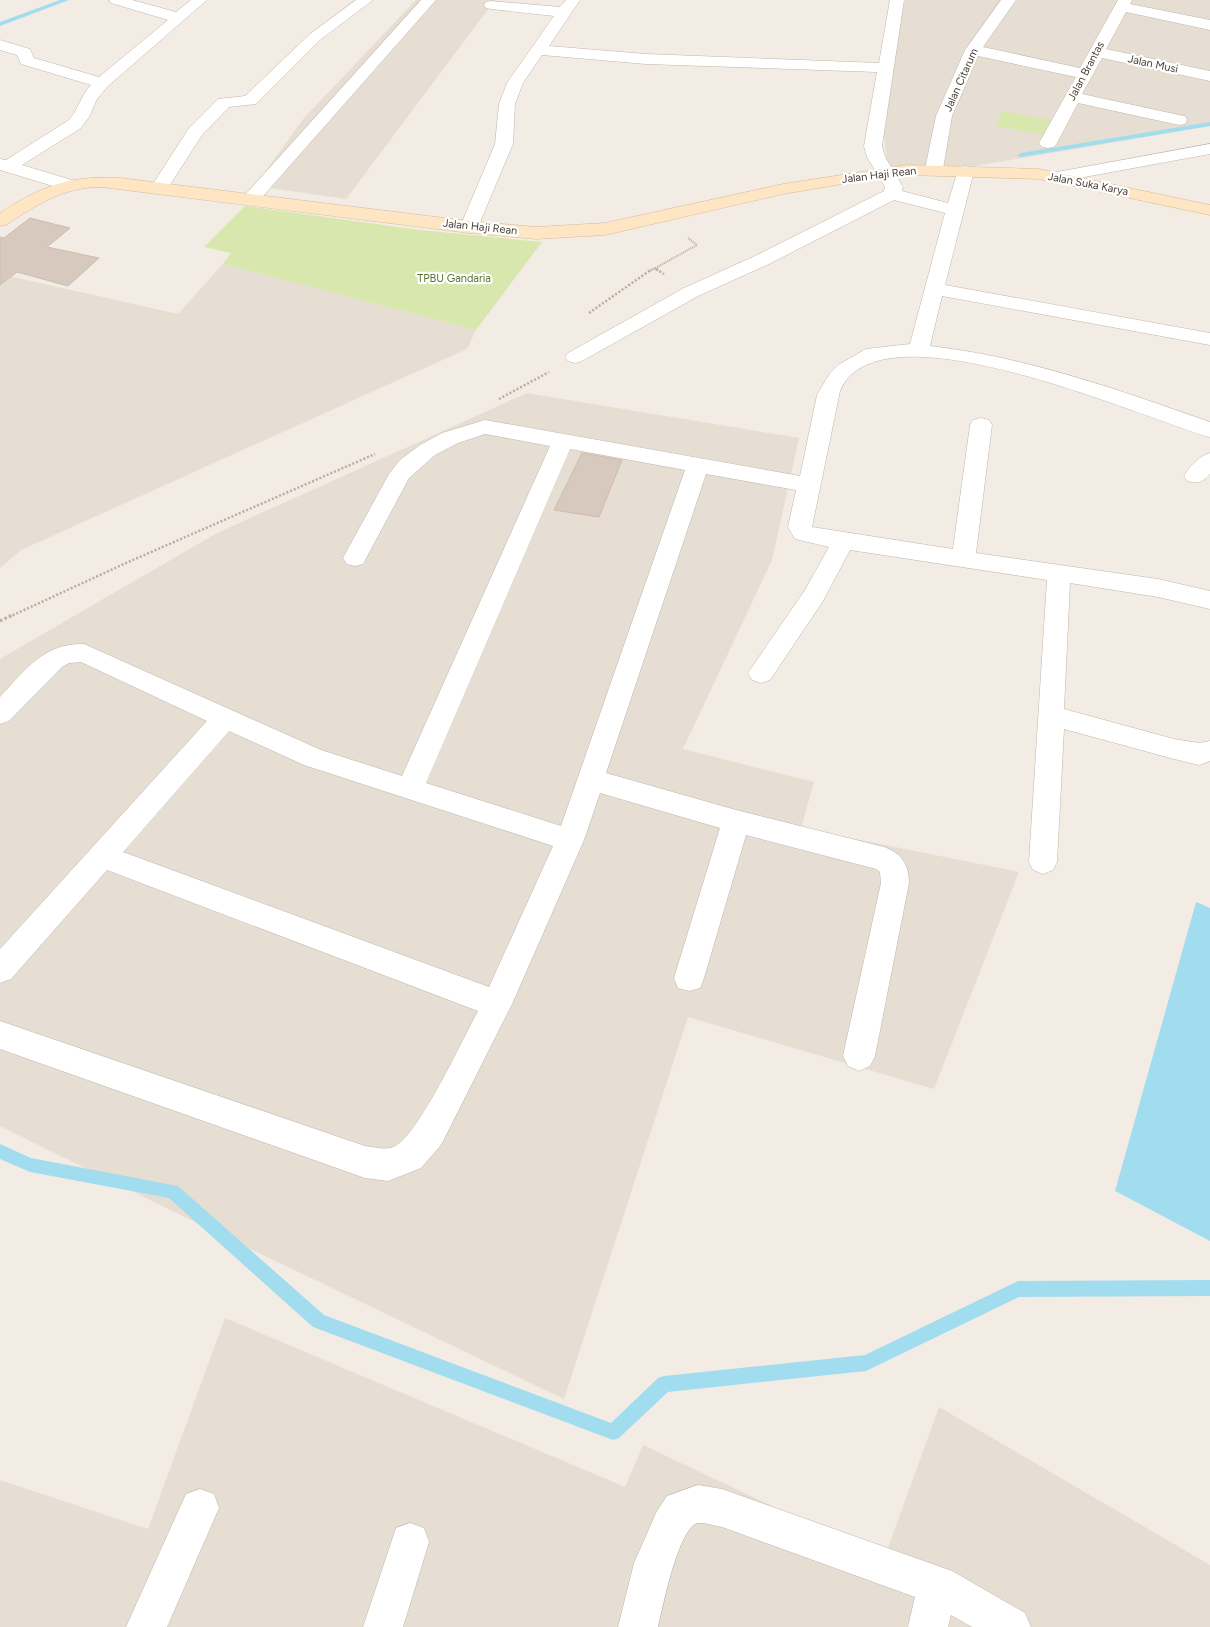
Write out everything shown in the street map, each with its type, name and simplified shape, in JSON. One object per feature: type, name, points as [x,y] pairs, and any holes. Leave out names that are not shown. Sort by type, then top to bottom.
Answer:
[{"type":"street","points":[[116,0],[179,18]]},
{"type":"street","points":[[4,165],[75,124],[82,117],[89,97],[102,83],[200,0]]},
{"type":"street","points":[[250,200],[429,0]]},
{"type":"street","points":[[892,194],[894,187],[876,157],[873,146],[897,0]]},
{"type":"street","name":"Jalan Citarum","points":[[934,169],[944,116],[973,50],[1009,0]]},
{"type":"street","points":[[165,181],[195,132],[224,102],[250,101],[315,37],[361,1]]},
{"type":"street","points":[[1123,3],[1210,25]]},
{"type":"street","name":"Jalan Brantas","points":[[1048,143],[1123,3]]},
{"type":"street","points":[[491,5],[569,6]]},
{"type":"street","points":[[469,227],[504,144],[507,104],[515,83],[569,6]]},
{"type":"street","points":[[0,45],[24,52],[27,61],[102,83]]},
{"type":"street","points":[[538,50],[646,60],[887,68]]},
{"type":"street","points":[[973,50],[1084,74]]},
{"type":"street","name":"Jalan Musi","points":[[1096,52],[1210,76]]},
{"type":"street","points":[[1072,97],[1178,120]]},
{"type":"street","points":[[1057,177],[1210,149]]},
{"type":"street","points":[[4,165],[69,185]]},
{"type":"street","name":"Jalan Haji Rean","points":[[0,221],[25,204],[69,185],[89,182],[165,181],[250,200],[469,227],[536,233],[605,229],[784,189],[884,172],[934,169],[965,171]]},
{"type":"street","points":[[919,350],[965,171]]},
{"type":"street","name":"Jalan Suka Karya","points":[[965,171],[1057,177],[1210,210]]},
{"type":"street","points":[[575,357],[691,292],[762,260],[892,194],[956,210]]},
{"type":"street","points":[[934,289],[1210,339]]},
{"type":"street","points":[[1210,430],[1047,374],[1004,364],[919,350],[870,353],[854,360],[845,368],[831,387],[808,485],[800,530],[808,536],[843,542],[1158,588],[1210,600]]},
{"type":"street","points":[[963,559],[981,425]]},
{"type":"street","points":[[355,558],[400,474],[410,462],[428,450],[471,429],[485,427],[808,485]]},
{"type":"street","points":[[410,789],[563,441]]},
{"type":"street","points":[[1196,476],[1210,460]]},
{"type":"street","points":[[0,1035],[366,1162],[388,1165],[409,1157],[430,1134],[497,1004],[570,840],[698,466]]},
{"type":"street","points":[[761,672],[814,595],[843,542]]},
{"type":"street","points":[[1044,862],[1059,575]]},
{"type":"street","points":[[0,714],[48,664],[59,656],[68,653],[84,653],[313,758],[570,840]]},
{"type":"street","points":[[1051,716],[1174,749],[1199,754],[1210,751]]},
{"type":"street","points":[[0,970],[225,718]]},
{"type":"street","points":[[590,779],[736,821],[884,859],[894,867],[895,883],[859,1056]]},
{"type":"street","points":[[689,978],[736,821]]},
{"type":"street","points":[[101,856],[497,1004]]},
{"type":"street","points":[[638,1627],[654,1562],[671,1525],[680,1510],[698,1504],[722,1508],[938,1585],[1011,1627]]},
{"type":"street","points":[[146,1627],[200,1508]]},
{"type":"street","points":[[383,1627],[410,1542]]},
{"type":"street","points":[[928,1627],[938,1585]]},
{"type":"path","points":[[498,400],[575,357]]},
{"type":"path","points":[[0,622],[126,563],[380,452]]},
{"type":"shaded area","points":[[416,0],[495,0],[346,199],[255,186],[304,118]]},
{"type":"shaded area","points":[[905,0],[1210,0],[1210,126],[969,167],[887,167],[881,99]]},
{"type":"shaded area","points":[[223,264],[476,330],[467,349],[21,550],[0,568],[0,274],[178,314]]},
{"type":"shaded area","points":[[527,393],[799,438],[772,560],[683,749],[814,782],[801,828],[1019,872],[934,1089],[688,1017],[564,1399],[217,1233],[0,1126],[0,659],[217,533]]},
{"type":"shaded area","points":[[225,1318],[625,1487],[643,1445],[884,1559],[939,1407],[1210,1565],[1210,1627],[0,1627],[0,1480],[148,1529]]},
{"type":"green space","points":[[1002,111],[1052,120],[1045,135],[996,126]]},
{"type":"green space","name":"TPBU Gandaria","points":[[245,206],[420,230],[542,242],[476,330],[223,264],[231,253],[204,247]]},
{"type":"water","points":[[1196,902],[1210,908],[1210,1241],[1115,1191]]},
{"type":"building","points":[[30,218],[70,228],[47,247],[99,258],[68,286],[17,272],[0,285],[0,237],[4,238]]},
{"type":"building","points":[[582,453],[622,460],[599,517],[554,510]]},
{"type":"waterway","points":[[0,24],[66,0]]},
{"type":"waterway","points":[[1021,155],[1210,124]]},
{"type":"waterway","points":[[0,1151],[30,1165],[173,1191],[319,1321],[613,1432],[664,1384],[866,1363],[1018,1289],[1210,1288]]}]
